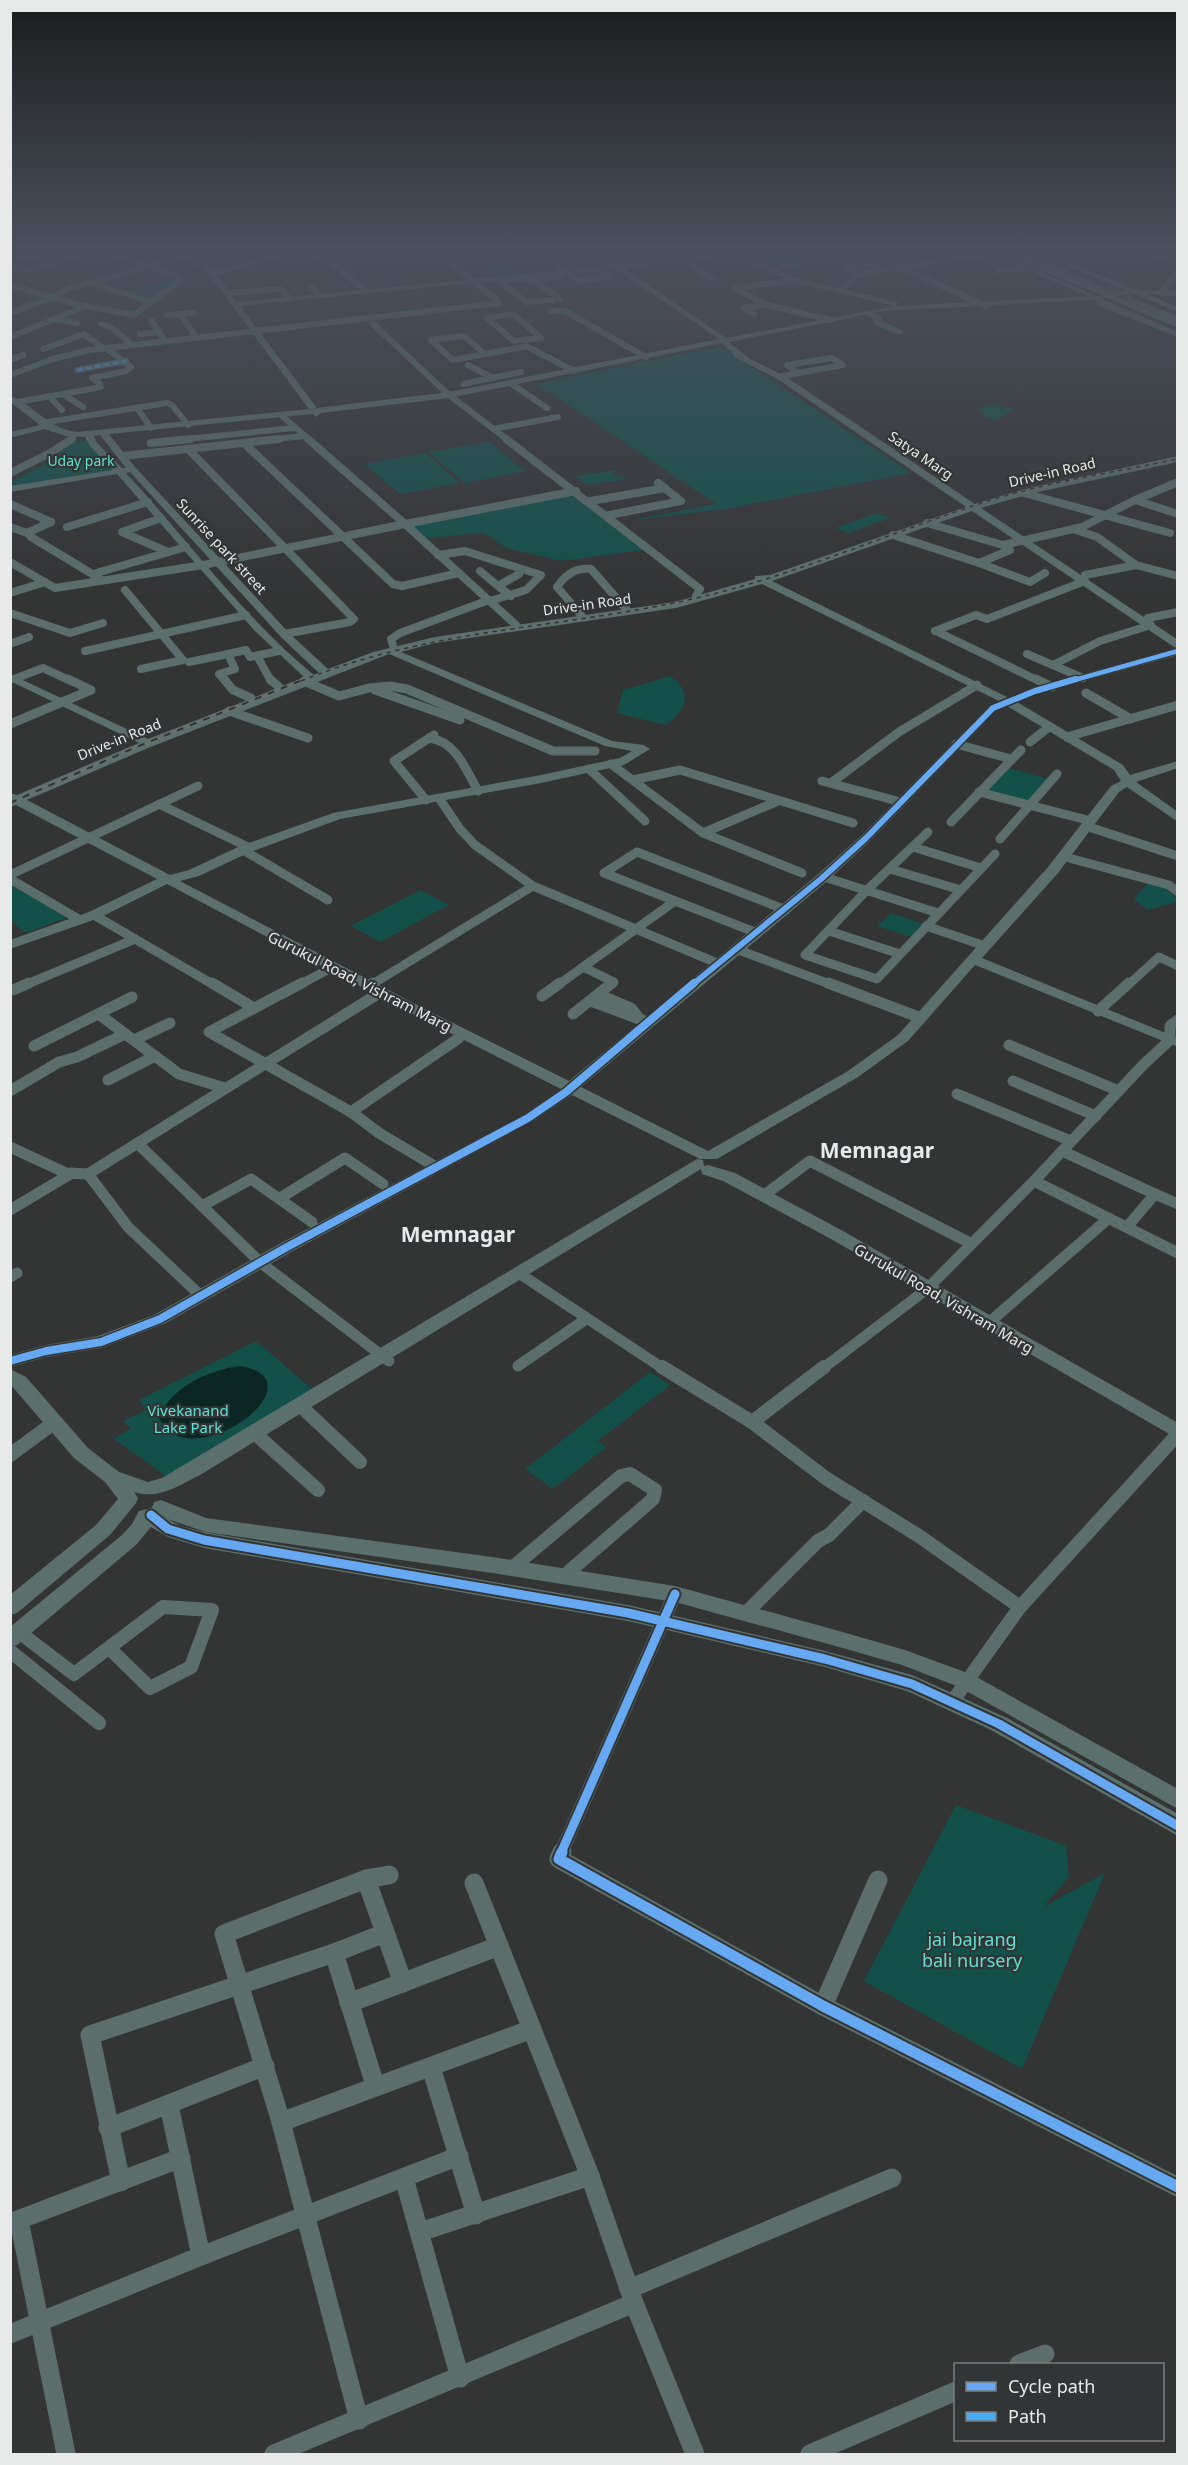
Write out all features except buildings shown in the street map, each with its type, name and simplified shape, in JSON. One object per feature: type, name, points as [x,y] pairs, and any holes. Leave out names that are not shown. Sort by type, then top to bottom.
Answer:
[{"type":"street","points":[[10,375],[39,364]]},
{"type":"street","points":[[13,401],[50,394],[63,394],[100,385],[72,367],[91,364]]},
{"type":"street","points":[[80,372],[106,364]]},
{"type":"street","points":[[92,378],[129,370],[126,364]]},
{"type":"street","points":[[279,364],[316,413]]},
{"type":"street","points":[[415,364],[450,397],[591,501],[700,589],[696,596]]},
{"type":"street","points":[[468,364],[547,408]]},
{"type":"street","points":[[561,364],[574,371]]},
{"type":"street","points":[[509,385],[610,364]]},
{"type":"street","points":[[104,435],[450,397],[615,364]]},
{"type":"street","name":"Satya Marg","points":[[751,364],[782,378],[801,390],[1003,526],[1027,539]]},
{"type":"street","name":"Satya Marg","points":[[758,364],[782,376],[801,390]]},
{"type":"street","points":[[793,364],[787,365],[797,373]]},
{"type":"street","points":[[815,364],[824,369]]},
{"type":"street","points":[[782,376],[843,365],[841,364]]},
{"type":"street","points":[[508,367],[461,381],[521,372]]},
{"type":"street","points":[[50,394],[62,410]]},
{"type":"street","points":[[63,394],[83,406]]},
{"type":"street","points":[[13,401],[42,426],[58,436],[73,438],[316,413]]},
{"type":"street","points":[[57,403],[74,401]]},
{"type":"street","points":[[10,435],[42,426],[170,404],[201,438]]},
{"type":"street","points":[[137,408],[152,428]]},
{"type":"street","points":[[283,417],[516,625]]},
{"type":"street","points":[[493,429],[558,417]]},
{"type":"street","points":[[42,426],[63,433],[89,436],[246,615],[307,678],[339,696],[369,688],[390,686],[407,689],[553,751],[595,751]]},
{"type":"street","points":[[151,443],[294,428]]},
{"type":"street","name":"Sunrise park street","points":[[104,435],[132,469],[284,634],[323,672]]},
{"type":"street","points":[[123,456],[304,436]]},
{"type":"street","points":[[10,473],[50,453],[73,438]]},
{"type":"street","points":[[245,444],[396,585],[459,573]]},
{"type":"street","points":[[188,449],[287,548],[354,620],[284,634]]},
{"type":"street","name":"Drive-in Road","points":[[392,648],[676,605],[894,535],[973,505],[1178,457]]},
{"type":"street","name":"Drive-in Road","points":[[12,800],[307,678],[392,648],[433,637],[627,610],[696,596],[762,579],[973,505],[1178,457]]},
{"type":"street","points":[[10,489],[132,469]]},
{"type":"street","points":[[1003,545],[1073,529],[1178,482]]},
{"type":"street","points":[[609,515],[681,501],[658,483]]},
{"type":"street","points":[[591,501],[665,488]]},
{"type":"street","points":[[10,562],[55,588],[105,582],[576,491]]},
{"type":"street","points":[[1024,493],[1170,532]]},
{"type":"street","points":[[1135,500],[1178,514]]},
{"type":"street","points":[[67,527],[148,502]]},
{"type":"street","points":[[10,504],[51,522],[29,535],[10,539]]},
{"type":"street","name":"Satya Marg","points":[[973,505],[1150,622],[1178,645]]},
{"type":"street","points":[[953,514],[975,515],[1003,526]]},
{"type":"street","points":[[161,518],[122,532],[168,552]]},
{"type":"street","points":[[927,523],[973,539],[991,540],[1011,549],[979,563]]},
{"type":"street","points":[[10,527],[29,535],[105,582]]},
{"type":"street","points":[[1073,529],[1097,537],[1136,565],[1178,576]]},
{"type":"street","points":[[894,535],[1030,582],[1045,573]]},
{"type":"street","points":[[93,574],[186,547]]},
{"type":"street","points":[[10,945],[94,915],[163,881],[195,873],[246,849],[337,816],[589,769],[624,761],[644,749],[609,744],[392,648],[391,639],[400,633],[512,595],[536,583],[541,574],[465,551],[438,555]]},
{"type":"street","points":[[1052,687],[937,632],[976,615],[987,619],[1085,578],[1136,565]]},
{"type":"street","points":[[548,587],[557,587],[573,573],[589,568],[627,610]]},
{"type":"street","points":[[10,575],[25,570]]},
{"type":"street","points":[[480,571],[521,603]]},
{"type":"street","points":[[498,586],[519,574]]},
{"type":"street","points":[[762,579],[977,684],[1119,768],[1129,782],[1178,819]]},
{"type":"street","points":[[10,594],[45,582]]},
{"type":"street","points":[[530,587],[539,587]]},
{"type":"street","points":[[557,587],[582,616]]},
{"type":"street","points":[[125,590],[183,660],[141,669]]},
{"type":"street","points":[[1053,665],[1066,657],[1178,612]]},
{"type":"street","points":[[10,613],[70,633],[103,623]]},
{"type":"street","points":[[85,651],[246,615]]},
{"type":"street","points":[[39,623],[51,617]]},
{"type":"street","points":[[54,627],[68,621]]},
{"type":"street","name":"Satya Marg","points":[[1150,622],[1178,637]]},
{"type":"street","points":[[10,644],[29,637]]},
{"type":"street","points":[[189,662],[246,650],[250,657],[279,651]]},
{"type":"street","points":[[10,1361],[46,1351],[101,1342],[160,1319],[528,1118],[569,1090],[643,1020],[690,988],[717,963],[786,910],[824,877],[993,708],[1006,701],[1052,687],[1084,686],[1178,651]]},
{"type":"street","points":[[228,654],[235,669],[219,674],[233,690],[251,698]]},
{"type":"street","points":[[1027,654],[1053,665],[1131,719]]},
{"type":"street","points":[[256,656],[271,681],[279,687]]},
{"type":"street","points":[[10,724],[91,690],[43,668],[12,678]]},
{"type":"street","points":[[12,678],[143,740]]},
{"type":"street","name":"Drive-in Road","points":[[12,800],[143,740],[307,678]]},
{"type":"street","points":[[901,802],[826,782],[899,732],[977,684]]},
{"type":"street","points":[[369,688],[481,728]]},
{"type":"street","points":[[1067,737],[1178,705]]},
{"type":"street","points":[[229,711],[308,738]]},
{"type":"street","points":[[1030,742],[1049,727]]},
{"type":"street","points":[[478,791],[448,743],[436,737],[432,736],[394,760],[475,845],[533,886],[717,963]]},
{"type":"street","points":[[956,744],[1011,759]]},
{"type":"street","points":[[951,822],[1021,750]]},
{"type":"street","points":[[611,764],[703,833],[802,873]]},
{"type":"street","points":[[10,1607],[103,1530],[147,1502],[176,1479],[385,1359],[853,1074],[903,1038],[976,961],[985,946],[1129,782],[1176,768]]},
{"type":"street","points":[[589,769],[645,820]]},
{"type":"street","points":[[633,780],[680,770],[853,823]]},
{"type":"street","points":[[1000,839],[1057,774]]},
{"type":"street","points":[[10,814],[36,813],[37,797],[48,785]]},
{"type":"street","points":[[10,877],[86,838],[198,786]]},
{"type":"street","points":[[979,792],[1092,824],[1178,856]]},
{"type":"street","name":"Gurukul Road, Vishram Marg","points":[[12,800],[330,969],[767,1193],[1178,1433]]},
{"type":"street","points":[[703,833],[778,801]]},
{"type":"street","points":[[159,804],[246,849],[328,900]]},
{"type":"street","points":[[708,1163],[858,1077],[909,1041],[976,961],[1069,858],[1092,824]]},
{"type":"street","points":[[928,832],[867,890],[805,955],[877,979],[995,854]]},
{"type":"street","points":[[913,847],[981,868]]},
{"type":"street","points":[[757,933],[604,873],[637,852],[786,910]]},
{"type":"street","points":[[1069,858],[1169,885],[1178,892]]},
{"type":"street","points":[[890,869],[961,890]]},
{"type":"street","points":[[10,877],[80,920]]},
{"type":"street","points":[[824,877],[938,913]]},
{"type":"street","points":[[10,1147],[66,1173],[88,1174],[266,1063],[533,886]]},
{"type":"street","points":[[542,996],[675,901]]},
{"type":"street","points":[[94,915],[254,1008]]},
{"type":"street","points":[[926,926],[985,946]]},
{"type":"street","points":[[829,931],[900,954]]},
{"type":"street","points":[[13,990],[135,939]]},
{"type":"street","points":[[736,949],[921,1017]]},
{"type":"street","points":[[1098,1011],[1159,957],[1178,966]]},
{"type":"street","points":[[976,961],[1174,1042]]},
{"type":"street","points":[[573,1014],[614,982],[583,967]]},
{"type":"street","points":[[330,969],[209,1032],[351,1112],[379,1133],[436,1167]]},
{"type":"street","name":"Gurukul Road, Vishram Marg","points":[[375,991],[459,1038],[569,1090]]},
{"type":"street","points":[[34,1046],[132,997]]},
{"type":"street","points":[[596,998],[621,1014],[643,1020]]},
{"type":"street","points":[[100,1015],[179,1074],[225,1088]]},
{"type":"street","points":[[1174,1042],[1170,1026],[1178,1020]]},
{"type":"street","points":[[10,1091],[59,1062],[170,1023]]},
{"type":"street","points":[[351,1112],[459,1038]]},
{"type":"street","points":[[752,1422],[929,1287],[970,1243],[1034,1181],[1144,1064],[1174,1042]]},
{"type":"street","points":[[1009,1045],[1119,1090]]},
{"type":"street","points":[[108,1080],[155,1056]]},
{"type":"street","points":[[1013,1081],[1096,1116]]},
{"type":"street","points":[[957,1094],[1066,1146],[1178,1204]]},
{"type":"street","points":[[136,1143],[261,1263],[385,1359]]},
{"type":"street","points":[[280,1198],[345,1158],[383,1184]]},
{"type":"street","points":[[767,1193],[810,1161],[970,1243]]},
{"type":"street","name":"Gurukul Road, Vishram Marg","points":[[708,1163],[729,1177],[992,1320],[1178,1426]]},
{"type":"street","points":[[10,1210],[72,1173]]},
{"type":"street","points":[[88,1174],[128,1227],[201,1296]]},
{"type":"street","points":[[202,1206],[251,1179],[312,1222]]},
{"type":"street","points":[[1034,1181],[1178,1253]]},
{"type":"street","points":[[1127,1227],[1155,1194]]},
{"type":"street","points":[[992,1320],[1109,1218]]},
{"type":"street","points":[[523,1276],[586,1319],[752,1422],[827,1479],[963,1565],[1020,1607]]},
{"type":"street","points":[[518,1366],[586,1319]]},
{"type":"street","points":[[109,1648],[150,1688],[191,1667],[212,1610],[163,1607],[74,1674],[15,1635],[140,1529],[147,1502],[172,1490],[260,1438],[385,1359]]},
{"type":"street","points":[[10,1375],[20,1382],[81,1453],[147,1502],[178,1516],[206,1525],[512,1568],[675,1594],[905,1658],[966,1681],[1178,1800]]},
{"type":"street","points":[[306,1410],[360,1462]]},
{"type":"street","points":[[10,1455],[55,1422]]},
{"type":"street","points":[[952,1702],[1020,1607],[1178,1433]]},
{"type":"street","points":[[260,1438],[318,1490]]},
{"type":"street","points":[[512,1568],[621,1476],[630,1474],[655,1490],[653,1498],[564,1576]]},
{"type":"street","points":[[746,1613],[818,1541],[829,1534],[863,1501]]},
{"type":"street","points":[[147,1502],[157,1524],[204,1540],[616,1611],[825,1659],[912,1684],[999,1724],[1178,1826]]},
{"type":"street","points":[[675,1594],[559,1859],[823,2006],[1178,2187]]},
{"type":"street","points":[[10,1651],[99,1723]]},
{"type":"street","points":[[359,2420],[281,2122],[224,1934],[366,1879],[389,1875]]},
{"type":"street","points":[[366,1879],[404,1983]]},
{"type":"street","points":[[823,2006],[878,1881]]},
{"type":"street","points":[[474,1883],[590,2176],[632,2296],[695,2454]]},
{"type":"street","points":[[121,2182],[90,2035],[334,1953],[385,1933]]},
{"type":"street","points":[[349,2003],[499,1946]]},
{"type":"street","points":[[334,1953],[375,2085]]},
{"type":"street","points":[[281,2122],[375,2085],[431,2067],[532,2029]]},
{"type":"street","points":[[108,2128],[265,2066]]},
{"type":"street","points":[[431,2067],[476,2214]]},
{"type":"street","points":[[169,2105],[201,2256]]},
{"type":"street","points":[[10,2334],[201,2256],[459,2156]]},
{"type":"street","points":[[66,2454],[15,2221],[181,2158]]},
{"type":"street","points":[[420,2232],[590,2176]]},
{"type":"street","points":[[404,2178],[460,2378]]},
{"type":"street","points":[[274,2454],[460,2378],[632,2296],[892,2178]]},
{"type":"street","points":[[1021,2363],[1045,2354]]},
{"type":"street","points":[[810,2454],[954,2392]]},
{"type":"green space","points":[[633,364],[747,364],[911,473],[726,509],[626,521],[716,504],[537,384]]},
{"type":"green space","points":[[990,404],[1015,409],[996,420],[984,417],[979,409]]},
{"type":"green space","name":"Uday park","points":[[90,440],[119,471],[11,489],[11,482],[63,454],[54,452],[72,441]]},
{"type":"green space","points":[[489,442],[525,471],[465,483],[428,452]]},
{"type":"green space","points":[[425,453],[460,483],[400,494],[365,464]]},
{"type":"green space","points":[[616,470],[618,472],[611,473],[616,477],[624,476],[627,479],[586,485],[575,476]]},
{"type":"green space","points":[[570,494],[644,550],[561,561],[506,548],[483,532],[425,539],[411,525]]},
{"type":"green space","points":[[877,513],[890,518],[849,533],[835,528]]},
{"type":"green space","points":[[670,676],[678,682],[685,695],[682,707],[666,725],[617,713],[623,690]]},
{"type":"green space","points":[[1009,768],[1052,780],[1031,802],[988,790]]},
{"type":"green space","points":[[1157,882],[1177,898],[1177,902],[1147,910],[1134,899],[1146,885]]},
{"type":"green space","points":[[10,885],[65,915],[65,918],[26,933],[11,921]]},
{"type":"green space","points":[[420,890],[449,905],[380,942],[351,926]]},
{"type":"green space","points":[[891,913],[924,924],[911,937],[877,926]]},
{"type":"green space","name":"Vivekanand Lake Park","points":[[256,1341],[313,1390],[166,1476],[114,1439],[131,1428],[123,1421],[146,1410],[139,1400]]},
{"type":"green space","points":[[650,1372],[670,1385],[598,1441],[606,1447],[553,1489],[525,1469]]},
{"type":"green space","name":"jai bajrang bali nursery","points":[[956,1805],[1066,1846],[1069,1877],[1043,1907],[1105,1873],[1022,2069],[864,1981]]},
{"type":"shaded area","points":[[240,1366],[262,1375],[268,1389],[260,1405],[243,1421],[220,1433],[196,1438],[174,1434],[159,1418],[164,1407],[181,1389],[216,1371]]},
{"type":"railway","points":[[301,681],[351,663],[450,639],[650,608],[701,597],[775,576],[1014,493],[1178,459]]},
{"type":"railway","points":[[10,803],[134,748],[305,679]]},
{"type":"marked path","points":[[77,370],[109,364]]},
{"type":"cycle path","points":[[10,1361],[46,1351],[101,1342],[160,1319],[287,1247],[528,1118],[566,1092],[821,879],[866,838],[993,708],[1035,691],[1178,651]]},
{"type":"cycle path","points":[[151,1515],[168,1529],[204,1540],[628,1613],[825,1659],[912,1684],[999,1724],[1178,1826]]},
{"type":"cycle path","points":[[675,1594],[559,1859],[823,2006],[1178,2187]]},
{"type":"district","name":"Memnagar","points":[[877,1150]]},
{"type":"district","name":"Memnagar","points":[[458,1234]]}]
